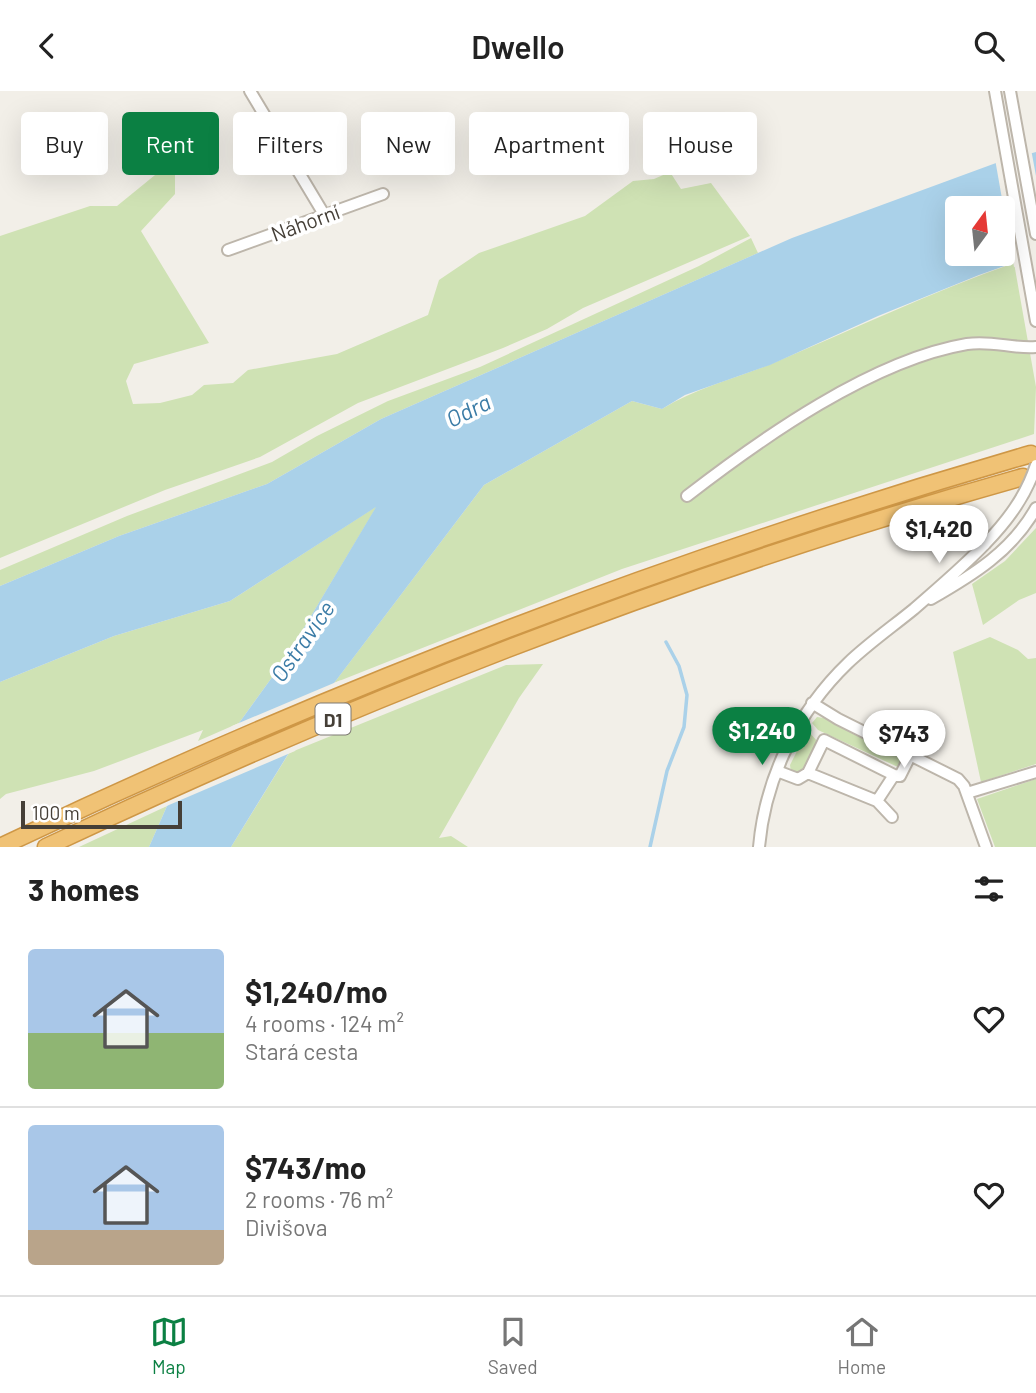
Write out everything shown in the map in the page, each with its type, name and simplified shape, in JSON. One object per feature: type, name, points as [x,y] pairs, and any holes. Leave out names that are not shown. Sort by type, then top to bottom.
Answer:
[{"type":"highway","name":"D1","points":[[0,847],[326,700],[572,604],[794,525],[1033,459]]},
{"type":"highway","name":"D1","points":[[46,847],[333,719],[462,667],[804,544],[1023,477]]},
{"type":"street","points":[[250,91],[325,216]]},
{"type":"street","points":[[1010,91],[1036,234]]},
{"type":"street","points":[[995,93],[1036,319]]},
{"type":"street","name":"Náhorní","points":[[228,250],[383,194]]},
{"type":"street","points":[[687,496],[747,451],[817,406],[898,366],[942,349],[967,344],[989,342],[1022,348],[1036,347]]},
{"type":"street","points":[[759,847],[764,812],[777,771],[812,703],[852,659],[914,609],[985,544],[1016,508],[1027,489],[1033,459]]},
{"type":"street","points":[[914,609],[970,577],[996,557],[1013,541],[1036,508]]},
{"type":"street","points":[[812,703],[958,779],[967,793],[986,847]]},
{"type":"street","points":[[777,771],[798,779],[808,773],[824,740],[894,775],[900,776],[910,756]]},
{"type":"street","points":[[967,793],[1036,772]]},
{"type":"street","points":[[808,773],[877,801],[892,817]]},
{"type":"street","points":[[877,801],[894,775]]},
{"type":"green space","points":[[155,175],[175,175],[175,194],[141,231],[209,343],[134,364],[126,381],[133,404],[160,403],[192,395],[204,385],[233,383],[248,370],[337,354],[428,315],[439,280],[479,253],[585,216],[633,181],[672,175],[681,189],[711,183],[750,236],[583,308],[547,329],[503,348],[358,403],[260,457],[165,490],[0,558],[0,236],[90,206],[117,206]]},
{"type":"green space","points":[[751,238],[758,253],[381,419],[267,484],[119,536],[0,586],[0,570],[127,516],[272,462],[388,401],[480,367],[699,266]]},
{"type":"green space","points":[[1006,266],[1015,266],[1036,387],[1034,434],[622,569],[334,683],[484,485],[632,401],[662,409],[702,389],[771,364]]},
{"type":"green space","points":[[377,506],[286,658],[239,723],[198,741],[203,730],[94,771],[6,794],[0,799],[0,682],[114,636],[230,601]]},
{"type":"green space","points":[[1036,528],[1036,593],[1019,600],[983,625],[972,584],[1005,561]]},
{"type":"green space","points":[[990,637],[1018,650],[1028,659],[1036,658],[1036,764],[981,782],[953,652]]},
{"type":"green space","points":[[543,664],[519,698],[439,838],[451,836],[468,847],[231,847],[289,753],[506,665]]},
{"type":"green space","points":[[817,717],[905,758],[900,768],[818,730],[812,723]]},
{"type":"green space","points":[[809,732],[818,742],[804,769],[795,774],[791,772],[790,765],[806,733]]},
{"type":"green space","points":[[1036,779],[1036,847],[995,847],[977,799]]},
{"type":"green space","points":[[167,806],[149,847],[79,847]]},
{"type":"water","points":[[1036,152],[1036,255],[1015,262],[1015,196],[945,196],[945,266],[1005,266],[878,316],[770,365],[685,395],[662,409],[632,401],[484,485],[322,699],[231,847],[149,847],[167,806],[239,723],[286,658],[376,507],[230,601],[114,636],[0,682],[0,586],[119,536],[267,484],[381,419],[792,238],[996,163]]},
{"type":"pier","points":[[1031,149],[1036,176],[1036,259],[1014,267],[1015,196],[1002,196],[995,159]]},
{"type":"pier","points":[[341,680],[295,751],[162,808],[232,726]]},
{"type":"waterway","points":[[650,847],[667,771],[684,727],[687,695],[679,666],[666,642]]},
{"type":"water label","name":"Odra","points":[[468,410]]},
{"type":"water label","name":"Ostravice","points":[[302,641]]}]
